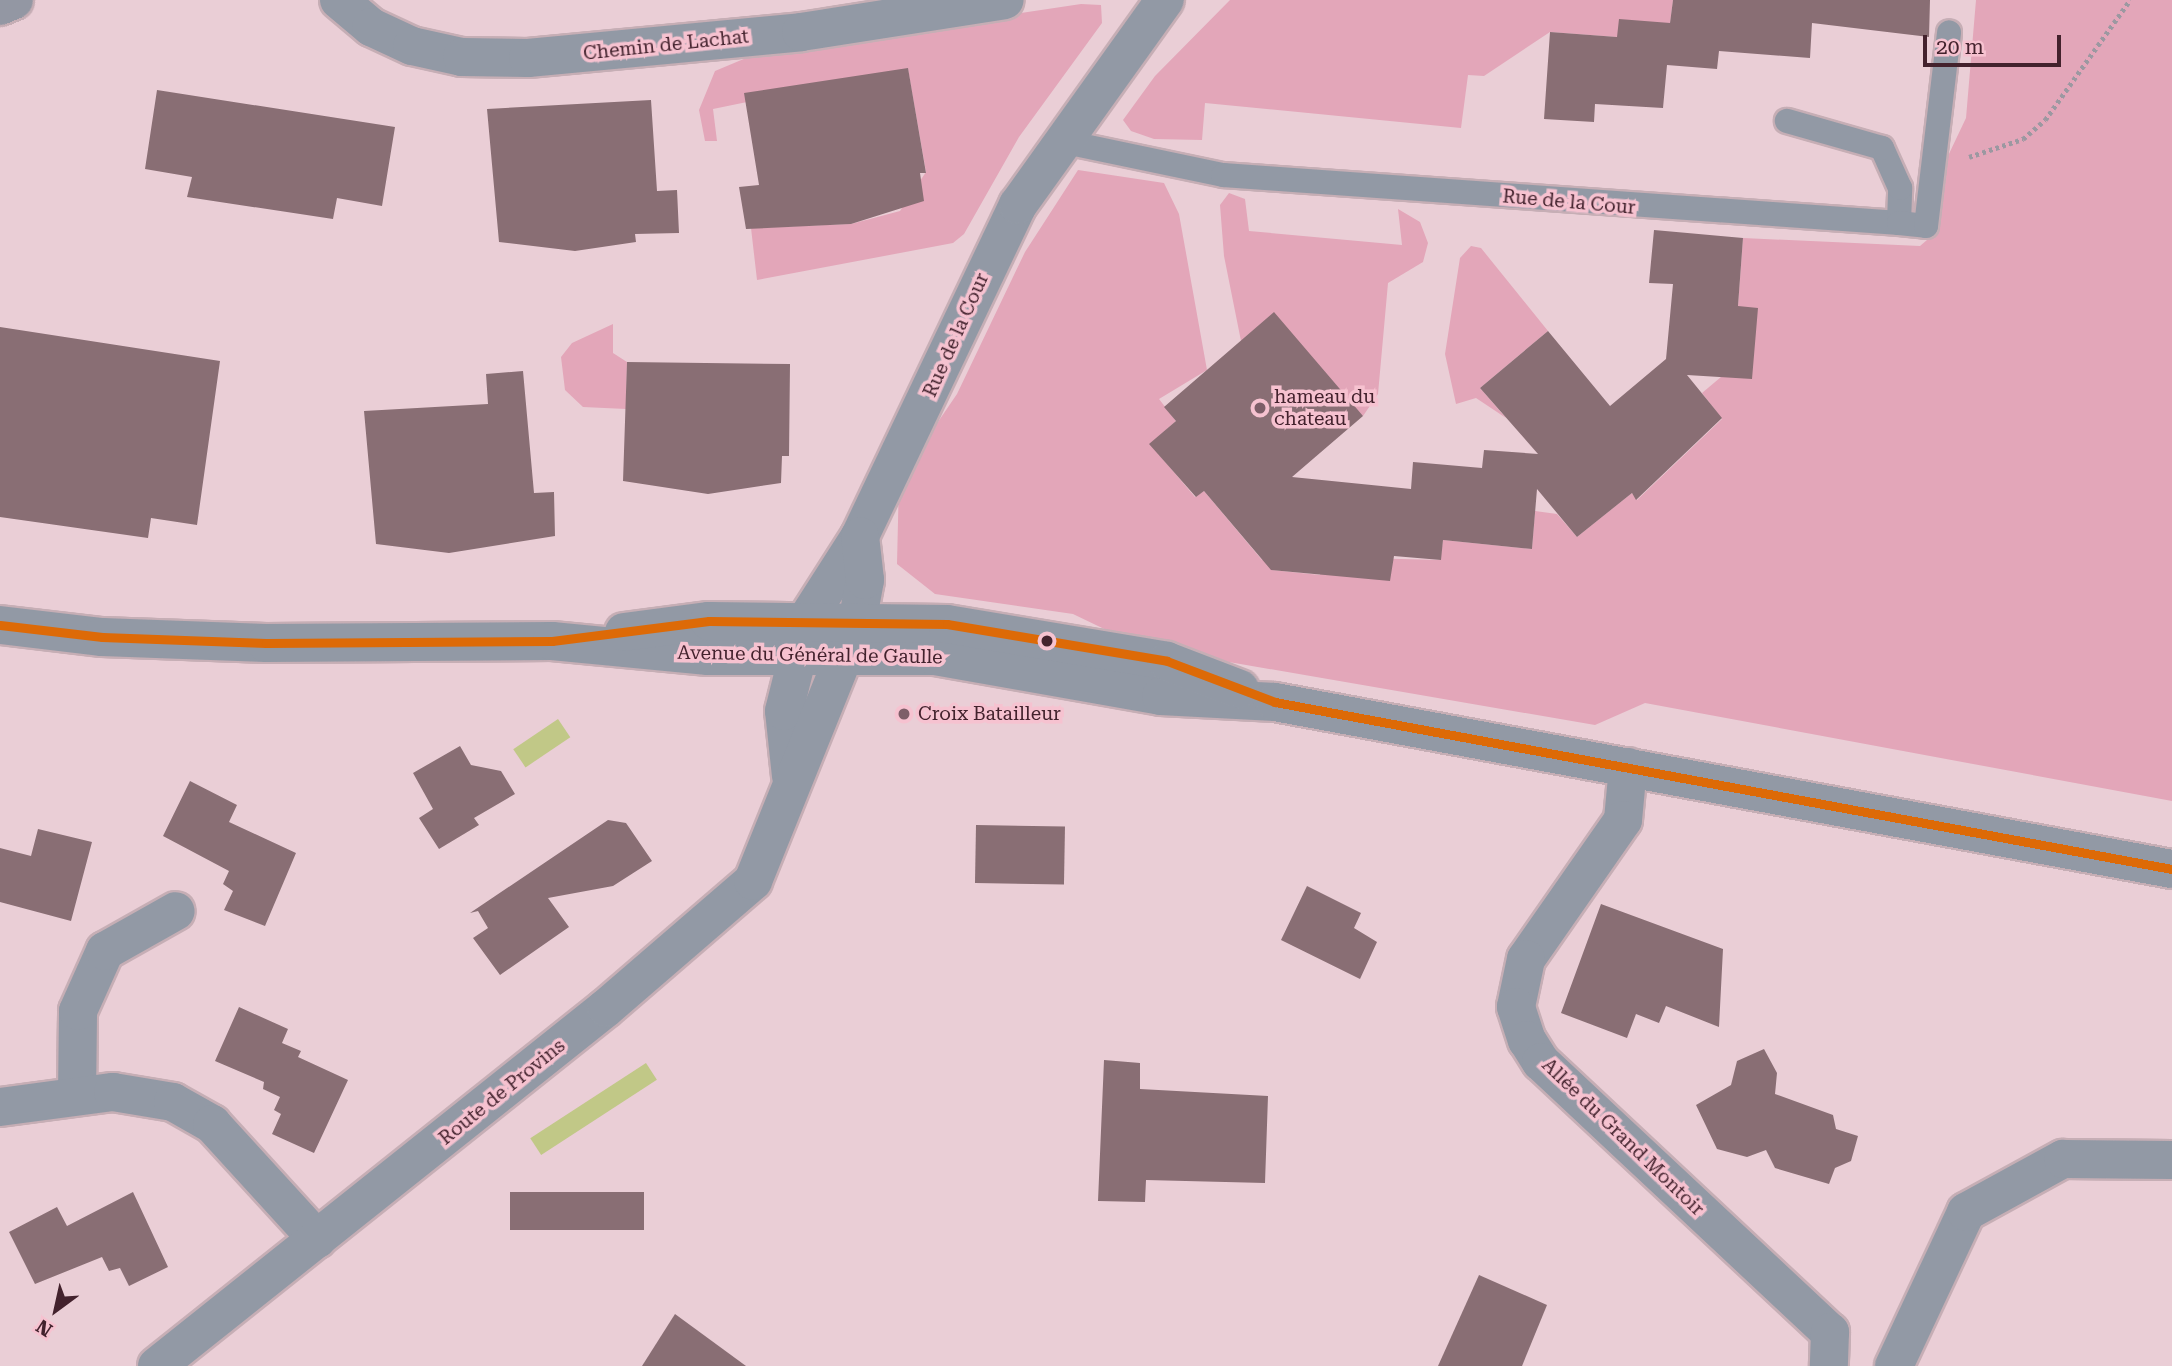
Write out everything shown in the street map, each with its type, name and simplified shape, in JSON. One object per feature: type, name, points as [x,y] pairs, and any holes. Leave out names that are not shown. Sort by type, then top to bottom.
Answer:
[{"type":"main road","points":[[0,6],[14,0]]},
{"type":"street","name":"Chemin de Lachat","points":[[339,0],[371,27],[412,46],[462,57],[528,58],[683,43],[1005,0]]},
{"type":"street","name":"Rue de la Cour","points":[[794,655],[807,619],[860,536],[1017,205],[1165,0]]},
{"type":"street","points":[[857,623],[865,580],[860,536]]},
{"type":"street","name":"Avenue du Général de Gaulle","points":[[552,641],[709,621],[807,619],[857,623],[947,624],[1167,661],[1275,702]]},
{"type":"street","name":"Route de Provins","points":[[158,1366],[606,1009],[753,881],[791,776],[844,659],[857,623]]},
{"type":"street","name":"Avenue du Général de Gaulle","points":[[0,625],[102,637],[266,643],[552,641],[708,656],[794,655],[844,659],[935,656],[1161,696],[1275,702],[2172,869]]},
{"type":"street","name":"Route de Provins","points":[[791,776],[784,711],[794,655]]},
{"type":"street","name":"Allée du Grand Montoir","points":[[1628,767],[1623,820],[1526,959],[1516,1007],[1523,1029],[1541,1062],[1829,1332],[1829,1366]]},
{"type":"street","points":[[77,1097],[78,1011],[105,951],[176,911]]},
{"type":"street","points":[[0,1107],[113,1092],[173,1101],[202,1118],[317,1239]]},
{"type":"street","points":[[1894,1366],[1966,1212],[2063,1159],[2172,1160]]},
{"type":"lane","points":[[1933,164],[1949,32]]},
{"type":"lane","points":[[1787,121],[1882,148],[1900,188],[1899,223]]},
{"type":"lane","name":"Rue de la Cour","points":[[1065,142],[1223,174],[1926,226],[1933,164]]},
{"type":"path","points":[[1933,164],[2023,139],[2065,99],[2130,0]]},
{"type":"shaded area","points":[[1230,0],[1673,0],[1670,23],[1617,37],[1550,32],[1484,76],[1468,75],[1461,128],[1205,103],[1202,140],[1154,139],[1131,131],[1123,120],[1155,76]]},
{"type":"shaded area","points":[[1976,0],[2172,0],[2172,801],[1645,703],[1595,725],[1223,661],[1123,638],[1073,614],[935,594],[897,564],[899,479],[957,394],[1025,252],[1078,170],[1164,183],[1179,214],[1207,370],[1159,399],[1176,421],[1150,444],[1195,497],[1204,491],[1262,560],[1273,552],[1272,570],[1320,575],[1322,557],[1440,560],[1443,540],[1532,549],[1535,511],[1557,514],[1577,537],[1632,493],[1637,500],[1722,419],[1702,393],[1721,377],[1738,306],[1743,238],[1920,246],[1927,240],[1938,177],[1966,118]]},
{"type":"shaded area","points":[[1081,4],[1101,5],[1102,23],[1019,137],[964,234],[953,243],[757,280],[751,228],[851,224],[900,211],[926,172],[908,69],[713,109],[717,141],[705,141],[699,110],[715,71],[758,53]]},
{"type":"shaded area","points":[[1229,193],[1245,199],[1249,231],[1402,245],[1398,209],[1420,222],[1428,243],[1423,262],[1388,283],[1378,394],[1363,416],[1241,341],[1224,256],[1220,205]]},
{"type":"shaded area","points":[[1471,246],[1481,248],[1548,331],[1480,388],[1506,418],[1476,398],[1456,404],[1445,354],[1460,258]]},
{"type":"shaded area","points":[[613,324],[613,353],[627,362],[626,409],[583,407],[565,390],[561,357],[572,343]]},
{"type":"shaded area","points":[[558,719],[570,737],[526,767],[513,749]]},
{"type":"shaded area","points":[[646,1063],[657,1080],[541,1155],[530,1138]]},
{"type":"building","points":[[1673,0],[1930,0],[1929,37],[1812,23],[1810,58],[1719,51],[1717,69],[1667,65],[1663,108],[1595,104],[1594,122],[1544,119],[1550,32],[1617,37],[1619,19],[1670,23]]},
{"type":"building","points":[[908,68],[926,173],[920,173],[924,201],[851,224],[746,229],[739,187],[759,185],[744,93]]},
{"type":"building","points":[[157,90],[395,127],[382,206],[337,198],[333,219],[187,197],[192,177],[145,169]]},
{"type":"building","points":[[651,100],[657,191],[677,190],[679,233],[635,234],[636,242],[575,251],[499,242],[487,109]]},
{"type":"building","name":"hameau du chateau","points":[[1654,230],[1743,238],[1738,306],[1758,308],[1752,379],[1687,375],[1722,418],[1636,500],[1632,493],[1577,537],[1537,489],[1532,549],[1443,540],[1441,560],[1394,556],[1390,581],[1271,570],[1204,491],[1196,497],[1149,444],[1176,421],[1164,407],[1274,312],[1363,416],[1292,477],[1411,489],[1413,462],[1482,468],[1484,450],[1538,454],[1480,388],[1548,331],[1610,406],[1666,359],[1673,284],[1649,283]]},
{"type":"building","points":[[0,327],[220,361],[197,525],[151,518],[148,538],[0,517]]},
{"type":"building","points":[[627,362],[790,364],[789,456],[782,456],[781,483],[708,494],[623,481]]},
{"type":"building","points":[[523,371],[534,493],[554,492],[555,536],[449,553],[376,544],[364,411],[488,404],[486,374]]},
{"type":"building","points":[[460,746],[471,765],[501,771],[515,794],[474,818],[479,825],[439,849],[419,818],[433,809],[413,773]]},
{"type":"building","points":[[190,781],[237,805],[229,822],[296,853],[265,926],[224,910],[233,891],[223,884],[229,871],[163,836]]},
{"type":"building","points":[[608,820],[626,823],[652,861],[613,886],[548,898],[569,927],[500,975],[473,938],[488,928],[478,911],[470,913]]},
{"type":"building","points":[[976,825],[1065,827],[1064,885],[975,883]]},
{"type":"building","points":[[38,829],[92,842],[71,921],[0,902],[0,848],[31,856]]},
{"type":"building","points":[[1307,886],[1361,913],[1354,928],[1377,942],[1360,979],[1281,940]]},
{"type":"building","points":[[1601,904],[1723,949],[1719,1027],[1666,1006],[1659,1023],[1636,1014],[1627,1038],[1561,1013]]},
{"type":"building","points":[[239,1007],[288,1029],[282,1043],[301,1051],[298,1057],[348,1080],[314,1153],[272,1134],[281,1114],[274,1110],[280,1097],[263,1089],[264,1082],[215,1061]]},
{"type":"building","points":[[1764,1049],[1777,1073],[1775,1094],[1833,1115],[1836,1129],[1858,1136],[1851,1161],[1835,1168],[1829,1184],[1775,1168],[1766,1150],[1747,1157],[1717,1149],[1696,1105],[1731,1085],[1737,1061]]},
{"type":"building","points":[[1104,1060],[1140,1063],[1140,1089],[1268,1096],[1265,1183],[1146,1180],[1145,1202],[1098,1201]]},
{"type":"building","points":[[133,1192],[168,1267],[129,1286],[120,1268],[109,1271],[102,1257],[35,1284],[9,1232],[57,1207],[67,1226]]},
{"type":"building","points":[[510,1192],[644,1192],[644,1230],[510,1230]]},
{"type":"building","points":[[1479,1275],[1547,1305],[1522,1366],[1438,1366]]},
{"type":"building","points":[[675,1314],[746,1366],[642,1366]]},
{"type":"transit line","points":[[0,625],[102,637],[266,643],[552,641],[709,621],[947,624],[1167,661],[1275,702],[2172,869]]},
{"type":"place","name":"hameau du chateau","points":[[1260,408]]},
{"type":"place","name":"Croix Batailleur","points":[[904,714]]}]
